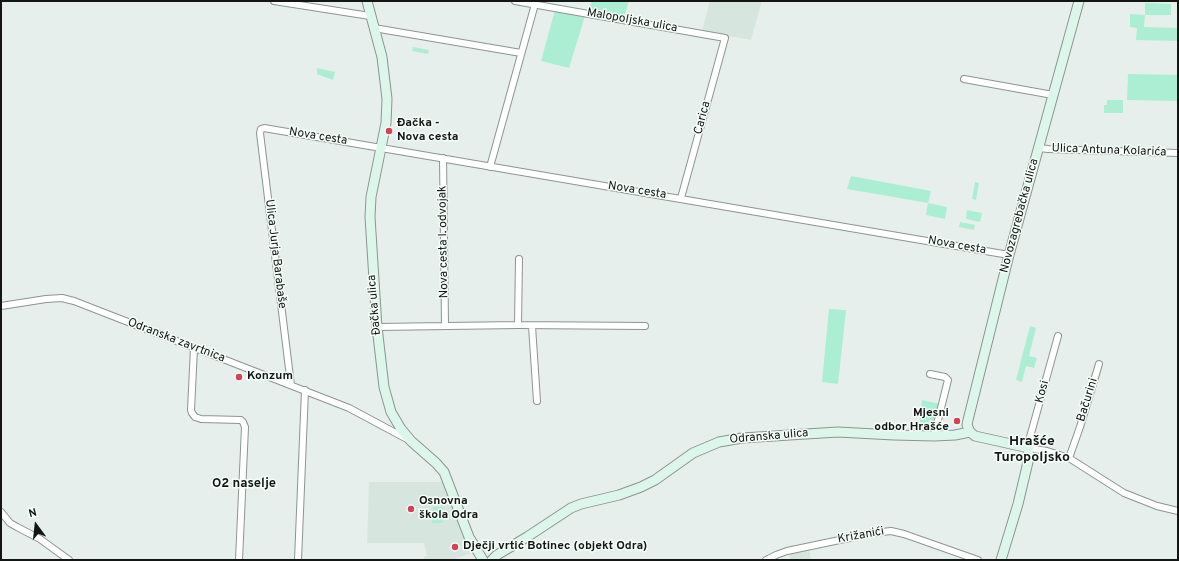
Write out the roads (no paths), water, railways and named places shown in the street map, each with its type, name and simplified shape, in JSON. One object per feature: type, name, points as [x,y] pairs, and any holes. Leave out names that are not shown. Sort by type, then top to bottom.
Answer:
[{"type":"street","points":[[274,1],[370,16]]},
{"type":"street","name":"Đačka ulica","points":[[367,1],[382,61],[387,99],[387,115],[372,197],[370,217],[377,327],[384,388],[392,416],[400,429],[411,441],[427,453],[444,472],[469,537],[482,558],[494,558]]},
{"type":"street","name":"Malopoljska ulica","points":[[515,1],[725,38]]},
{"type":"street","name":"Novozagrebačka ulica","points":[[970,432],[967,426],[968,420],[1009,255],[1079,1]]},
{"type":"street","points":[[490,167],[534,4]]},
{"type":"street","points":[[374,28],[521,53]]},
{"type":"street","name":"Carica","points":[[681,198],[725,38]]},
{"type":"street","points":[[964,79],[1053,94]]},
{"type":"street","name":"Nova cesta","points":[[266,128],[1009,255]]},
{"type":"street","name":"Ulica Jurja Barabaše","points":[[266,128],[261,129],[260,134],[291,385]]},
{"type":"street","name":"Ulica Antuna Kolarića","points":[[1039,148],[1178,153]]},
{"type":"street","name":"Nova cesta I. odvojak","points":[[443,158],[445,326]]},
{"type":"street","points":[[518,259],[518,325]]},
{"type":"street","name":"Odranska zavrtnica","points":[[1,306],[46,298],[62,298],[74,301],[349,408],[411,441]]},
{"type":"street","points":[[377,327],[518,325],[645,326]]},
{"type":"street","points":[[532,326],[537,401]]},
{"type":"street","name":"Kosi","points":[[1029,448],[1030,437],[1058,336]]},
{"type":"street","points":[[194,348],[192,413],[195,417],[201,419],[241,420],[245,427],[239,560]]},
{"type":"street","name":"Bačurini","points":[[1069,458],[1099,364]]},
{"type":"street","points":[[930,374],[945,377],[948,380],[934,436]]},
{"type":"street","points":[[298,560],[305,390]]},
{"type":"street","points":[[384,426],[392,421],[392,416]]},
{"type":"street","name":"Odranska ulica","points":[[494,558],[571,508],[581,504],[619,495],[641,487],[655,480],[693,453],[719,442],[742,438],[838,432],[934,436],[955,435],[970,432]]},
{"type":"street","points":[[970,432],[973,435],[980,437],[1047,451],[1069,458],[1124,493],[1157,506],[1178,511]]},
{"type":"street","points":[[1003,559],[1028,462],[1029,448]]},
{"type":"street","points":[[1,512],[16,527],[40,539],[69,560]]},
{"type":"street","points":[[1,518],[9,521]]},
{"type":"street","name":"Križanići","points":[[766,560],[776,554],[786,551],[878,532],[890,531],[904,534],[978,560]]},
{"type":"place","name":"Đačka - Nova cesta","points":[[389,131]]},
{"type":"place","name":"Konzum","points":[[239,377]]},
{"type":"place","name":"Mjesni odbor Hrašće","points":[[957,421]]},
{"type":"place","name":"Osnovna škola Odra","points":[[411,509]]},
{"type":"place","name":"Dječji vrtić Botinec (objekt Odra)","points":[[455,547]]},
{"type":"district","name":"Hrašće Turopoljsko","points":[[1032,450]]},
{"type":"district","name":"O2 naselje","points":[[244,484]]}]
